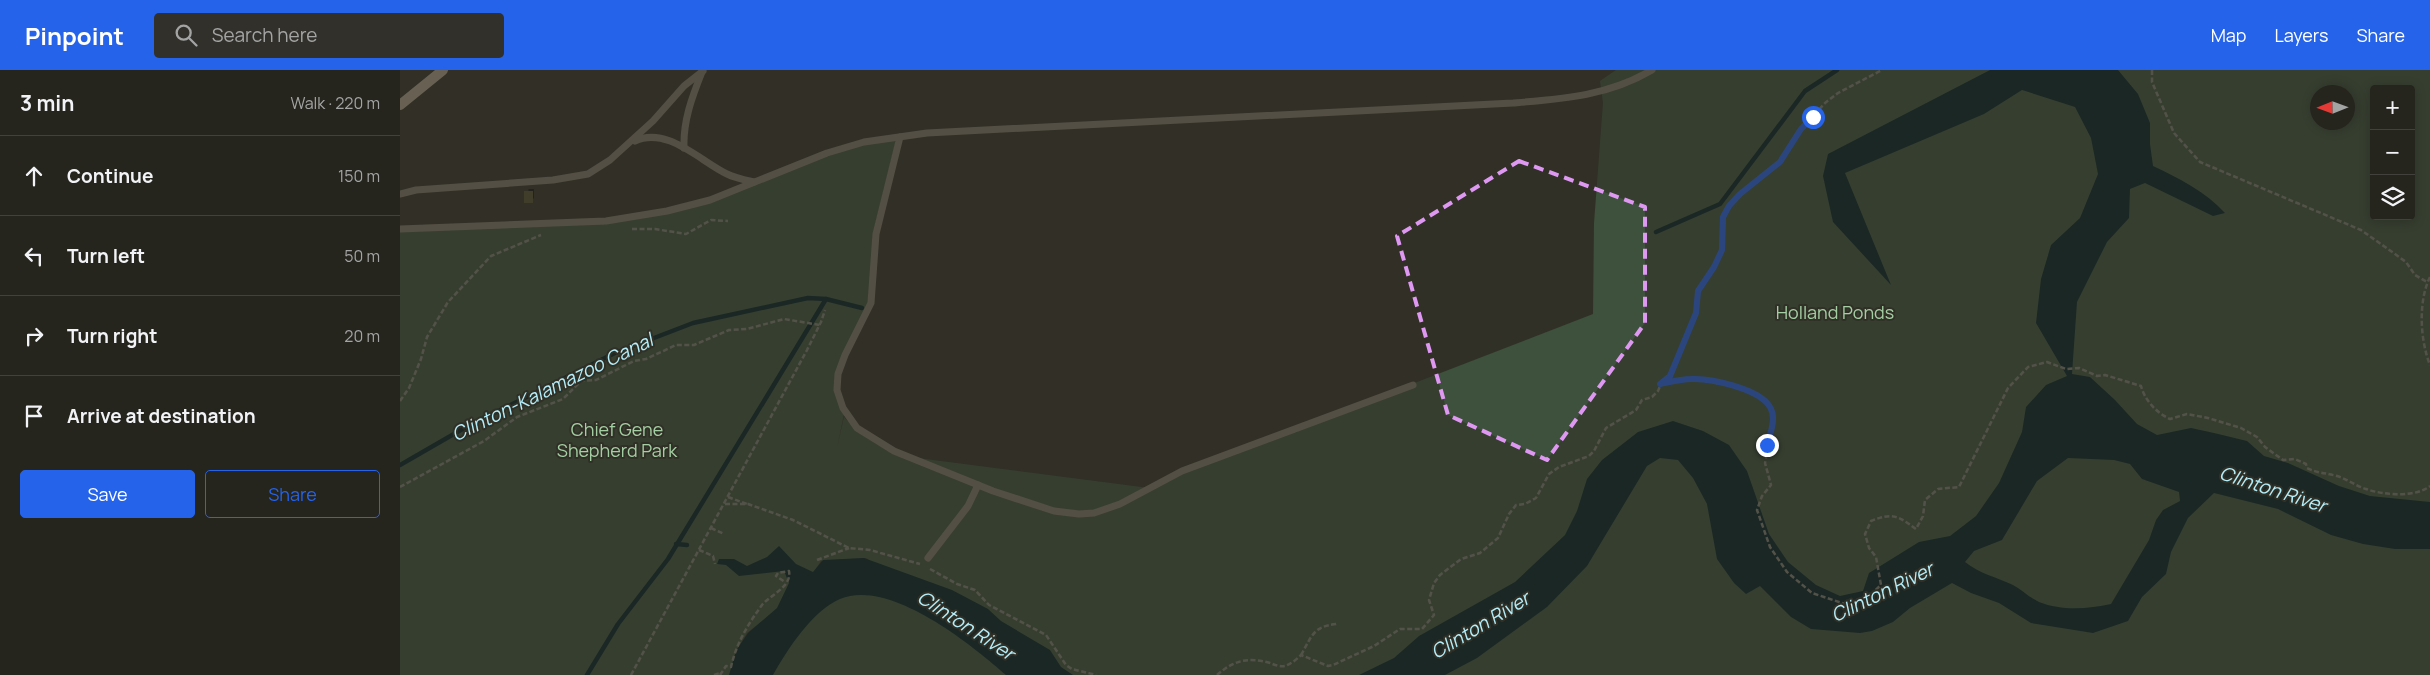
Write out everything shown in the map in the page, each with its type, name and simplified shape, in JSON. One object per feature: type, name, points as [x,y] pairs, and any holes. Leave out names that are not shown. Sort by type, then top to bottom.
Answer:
[{"type":"main road","points":[[400,106],[443,70]]},
{"type":"lane","points":[[400,194],[416,190],[553,180],[588,174],[610,160],[653,121],[684,86],[703,70]]},
{"type":"lane","points":[[684,148],[688,109],[703,70]]},
{"type":"lane","points":[[400,230],[606,220],[667,211],[710,200],[827,153],[864,142],[900,137],[1045,126],[1513,103],[1580,97],[1652,70]]},
{"type":"lane","points":[[627,144],[642,137],[674,142],[728,175],[754,182]]},
{"type":"lane","points":[[900,137],[876,234],[871,303],[845,355],[838,374],[837,390],[843,408],[858,428],[878,442],[978,485],[1054,511],[1080,514],[1094,513],[1120,504],[1182,471],[1412,385]]},
{"type":"lane","points":[[928,558],[968,506],[978,485]]},
{"type":"path","points":[[1302,655],[1328,666],[1333,665],[1374,646],[1400,629],[1422,629],[1434,615],[1429,594],[1440,575],[1461,559],[1480,553],[1498,538],[1509,514],[1516,505],[1525,504],[1536,498],[1549,474],[1589,456],[1594,451],[1606,428],[1636,410],[1642,400],[1652,397],[1658,392],[1660,384],[1670,376],[1696,313],[1698,291],[1714,267],[1722,250],[1723,217],[1729,206],[1740,194],[1780,162],[1801,129],[1838,92],[1882,70]]},
{"type":"path","points":[[2152,70],[2152,82],[2169,124],[2186,149],[2200,162],[2361,230],[2401,258],[2415,275],[2427,282]]},
{"type":"path","points":[[626,229],[655,229],[686,234],[710,220],[728,221]]},
{"type":"path","points":[[400,401],[409,388],[421,359],[427,337],[448,302],[491,256],[532,240],[547,231]]},
{"type":"path","points":[[2430,277],[2427,282],[2422,326],[2430,365]]},
{"type":"path","points":[[631,675],[820,325],[825,310]]},
{"type":"path","points":[[400,488],[484,441],[517,417],[563,399],[581,381],[596,380],[634,361],[646,359],[676,345],[694,345],[729,330],[747,329],[784,319],[820,325]]},
{"type":"path","points":[[1660,384],[1692,379],[1735,386],[1758,394],[1771,408],[1773,425],[1765,463],[1770,485],[1762,496],[1757,510],[1770,547],[1787,572],[1812,594],[1845,604],[1869,596],[1881,585],[1876,558],[1869,548],[1865,534],[1871,521],[1886,515],[1902,519],[1916,529],[1923,516],[1925,500],[1938,489],[1959,487],[2008,388],[2028,367],[2047,362],[2066,368],[2079,368],[2097,376],[2105,375],[2141,386],[2147,401],[2161,415],[2170,419],[2187,414],[2241,428],[2257,437],[2265,448],[2282,460],[2300,461],[2316,473],[2338,476],[2368,490],[2402,495],[2416,493],[2430,486]]},
{"type":"path","points":[[728,497],[792,520],[849,548],[870,550],[922,565]]},
{"type":"path","points":[[724,504],[748,504]]},
{"type":"path","points":[[711,528],[724,534]]},
{"type":"path","points":[[817,560],[849,548]]},
{"type":"path","points":[[699,550],[712,556],[715,564]]},
{"type":"path","points":[[928,568],[957,584],[975,590],[989,605],[1046,635],[1066,665],[1072,669],[1096,675]]},
{"type":"path","points":[[714,675],[720,674],[726,666],[730,667],[734,652],[763,604],[770,596],[782,589],[790,576],[789,571],[778,573],[776,576],[785,582]]},
{"type":"path","points":[[1217,675],[1227,666],[1239,660],[1252,659],[1286,666],[1302,655],[1316,630],[1326,625],[1337,624]]},
{"type":"highlighted area","points":[[1519,161],[1645,207],[1645,323],[1547,460],[1448,415],[1397,236]]},
{"type":"green space","name":"Holland Ponds","points":[[1616,70],[2430,70],[2430,675],[752,675],[868,559],[865,558],[821,561],[813,573],[777,609],[747,633],[736,651],[730,675],[400,675],[400,232],[541,226],[665,214],[828,155],[864,145],[896,140],[873,233],[869,302],[836,372],[844,414],[837,448],[844,417],[870,440],[902,456],[1149,488],[1179,474],[1593,314],[1594,223],[1603,103],[1600,81]]},
{"type":"water","name":"Clinton River","points":[[1990,70],[2118,70],[2138,94],[2150,123],[2153,166],[2201,192],[2225,213],[2213,216],[2145,183],[2130,189],[2129,218],[2107,242],[2077,302],[2072,374],[2090,377],[2137,424],[2157,435],[2191,428],[2247,441],[2264,456],[2288,463],[2339,486],[2370,496],[2430,502],[2430,549],[2395,549],[2363,544],[2331,535],[2278,509],[2214,493],[2188,518],[2171,552],[2166,574],[2142,597],[2128,621],[2093,633],[2031,623],[1999,603],[1971,593],[1952,583],[1910,608],[1893,622],[1872,631],[1860,633],[1811,629],[1791,617],[1760,586],[1746,594],[1734,583],[1717,559],[1707,504],[1693,478],[1678,460],[1660,458],[1647,466],[1587,566],[1547,607],[1477,658],[1445,675],[1359,675],[1394,658],[1419,636],[1515,582],[1565,535],[1577,511],[1587,479],[1602,460],[1638,432],[1673,421],[1703,431],[1729,445],[1747,471],[1769,534],[1788,562],[1816,585],[1840,596],[1863,591],[1869,573],[1919,542],[1950,536],[1976,516],[1999,483],[2022,432],[2026,407],[2046,385],[2067,376],[2036,323],[2041,279],[2051,245],[2080,218],[2098,174],[2091,138],[2075,107],[2022,90],[1984,114],[1845,173],[1891,285],[1833,222],[1823,176],[1828,154]],"holes":[[[2068,458],[2114,460],[2130,464],[2142,479],[2179,492],[2180,501],[2163,510],[2156,520],[2149,540],[2111,604],[2075,608],[2048,605],[2039,602],[2013,585],[1982,572],[1965,562],[1974,551],[2002,540],[2037,481]]]},
{"type":"water","name":"Clinton River","points":[[779,546],[796,564],[813,572],[823,560],[864,558],[952,590],[988,609],[1001,621],[1050,650],[1061,667],[1073,675],[1006,675],[972,647],[928,617],[882,598],[860,595],[840,599],[820,612],[793,643],[773,675],[729,675],[736,651],[748,633],[777,608],[789,583],[784,571],[739,576],[726,565],[717,564],[719,559],[734,559],[747,566],[767,557]]},
{"type":"building","points":[[524,191],[533,191],[533,203],[524,203]]},
{"type":"waterway","points":[[1656,232],[1720,204],[1805,91],[1837,70]]},
{"type":"waterway","name":"Clinton-Kalamazoo Canal","points":[[400,465],[466,427],[615,353],[693,323],[808,298],[826,299],[862,308]]},
{"type":"waterway","points":[[587,675],[618,624],[668,559],[826,299]]},
{"type":"waterway","points":[[676,544],[687,545]]},
{"type":"route","points":[[1767,445],[1773,425],[1771,408],[1758,394],[1735,386],[1692,379],[1660,384],[1670,376],[1696,313],[1697,303],[1695,299],[1698,291],[1714,267],[1722,250],[1721,227],[1723,217],[1729,206],[1740,194],[1780,162],[1801,129],[1813,117]]},
{"type":"park label","name":"Chief Gene Shepherd Park","points":[[617,440]]}]
